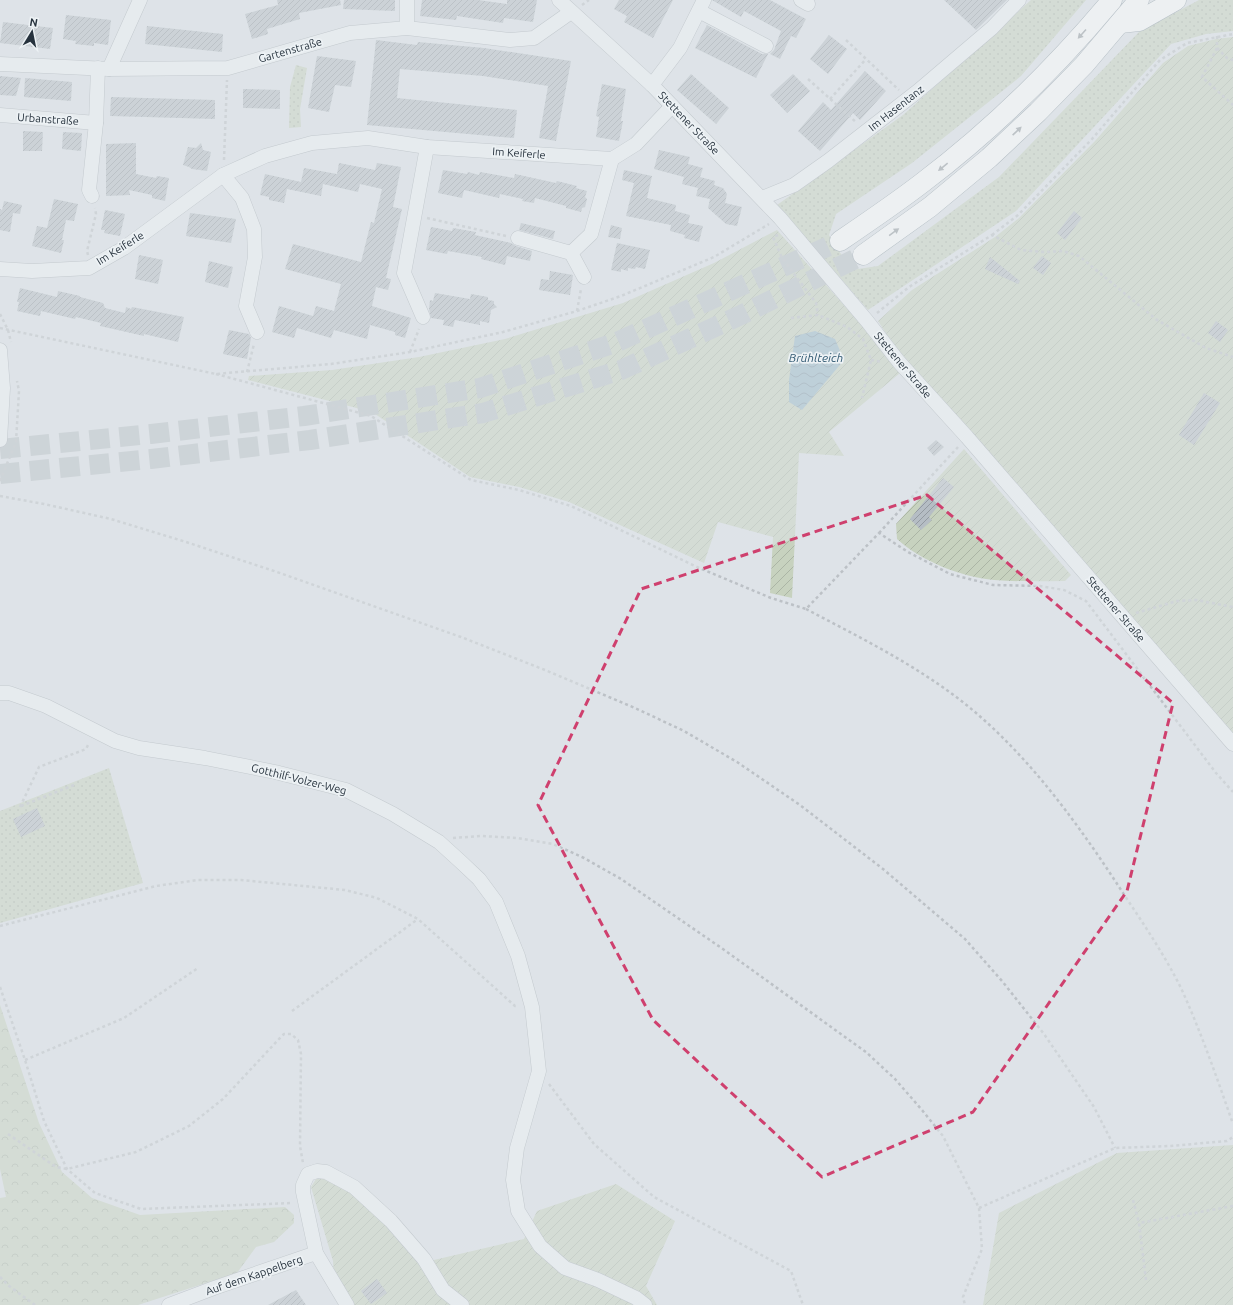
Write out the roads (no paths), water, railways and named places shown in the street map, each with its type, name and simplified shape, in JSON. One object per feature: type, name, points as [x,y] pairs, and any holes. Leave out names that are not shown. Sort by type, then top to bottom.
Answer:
[{"type":"highway","points":[[863,255],[930,207],[989,158],[1038,112],[1084,64],[1140,0]]},
{"type":"highway","points":[[1120,23],[1139,21],[1176,0]]},
{"type":"highway","points":[[840,241],[905,196],[973,142],[1048,71],[1110,2]]},
{"type":"street","points":[[92,196],[89,190],[103,68],[140,0]]},
{"type":"street","points":[[407,0],[407,28]]},
{"type":"street","name":"Stettener Straße","points":[[559,0],[652,85],[762,198],[867,321],[899,362],[967,437],[1233,744]]},
{"type":"street","name":"Im Hasentanz","points":[[762,198],[794,184],[828,161],[867,131],[908,99],[992,28],[1018,0]]},
{"type":"street","points":[[652,85],[680,48],[702,6],[766,46]]},
{"type":"street","name":"Gartenstraße","points":[[0,64],[103,68],[228,68],[350,34],[407,28],[510,40],[534,38],[571,12]]},
{"type":"street","points":[[571,253],[591,234],[612,159],[636,144],[672,106]]},
{"type":"street","name":"Urbanstraße","points":[[0,115],[96,122]]},
{"type":"street","name":"Im Keiferle","points":[[0,269],[32,271],[89,268],[124,248],[223,175],[265,156],[312,143],[368,138],[426,147],[612,159]]},
{"type":"street","points":[[423,317],[404,273],[426,147]]},
{"type":"street","points":[[223,175],[242,198],[254,229],[255,257],[246,306],[257,332]]},
{"type":"street","points":[[518,238],[571,253],[584,277]]},
{"type":"street","points":[[0,350],[3,388],[0,440]]},
{"type":"street","name":"Gotthilf-Volzer-Weg","points":[[0,693],[9,693],[46,706],[115,741],[140,748],[205,758],[275,772],[346,790],[393,814],[439,842],[479,879],[496,902],[518,956],[532,1007],[539,1071],[517,1148],[513,1180],[518,1211],[540,1246],[565,1268],[605,1283],[636,1298],[645,1305]]},
{"type":"street","points":[[348,1305],[316,1254],[303,1192],[303,1185],[308,1174],[317,1171],[326,1172],[354,1187],[391,1221],[424,1259],[443,1290],[462,1305]]},
{"type":"street","name":"Auf dem Kappelberg","points":[[169,1305],[214,1288],[316,1254]]},
{"type":"water","name":"Brühlteich","points":[[815,331],[835,339],[844,360],[802,410],[789,402],[789,380],[795,336]]},
{"type":"tunnel","points":[[0,449],[151,434],[304,416],[480,388],[615,343],[840,241]]},
{"type":"tunnel","points":[[0,474],[151,459],[310,440],[483,413],[621,370],[741,315],[863,255]]}]
